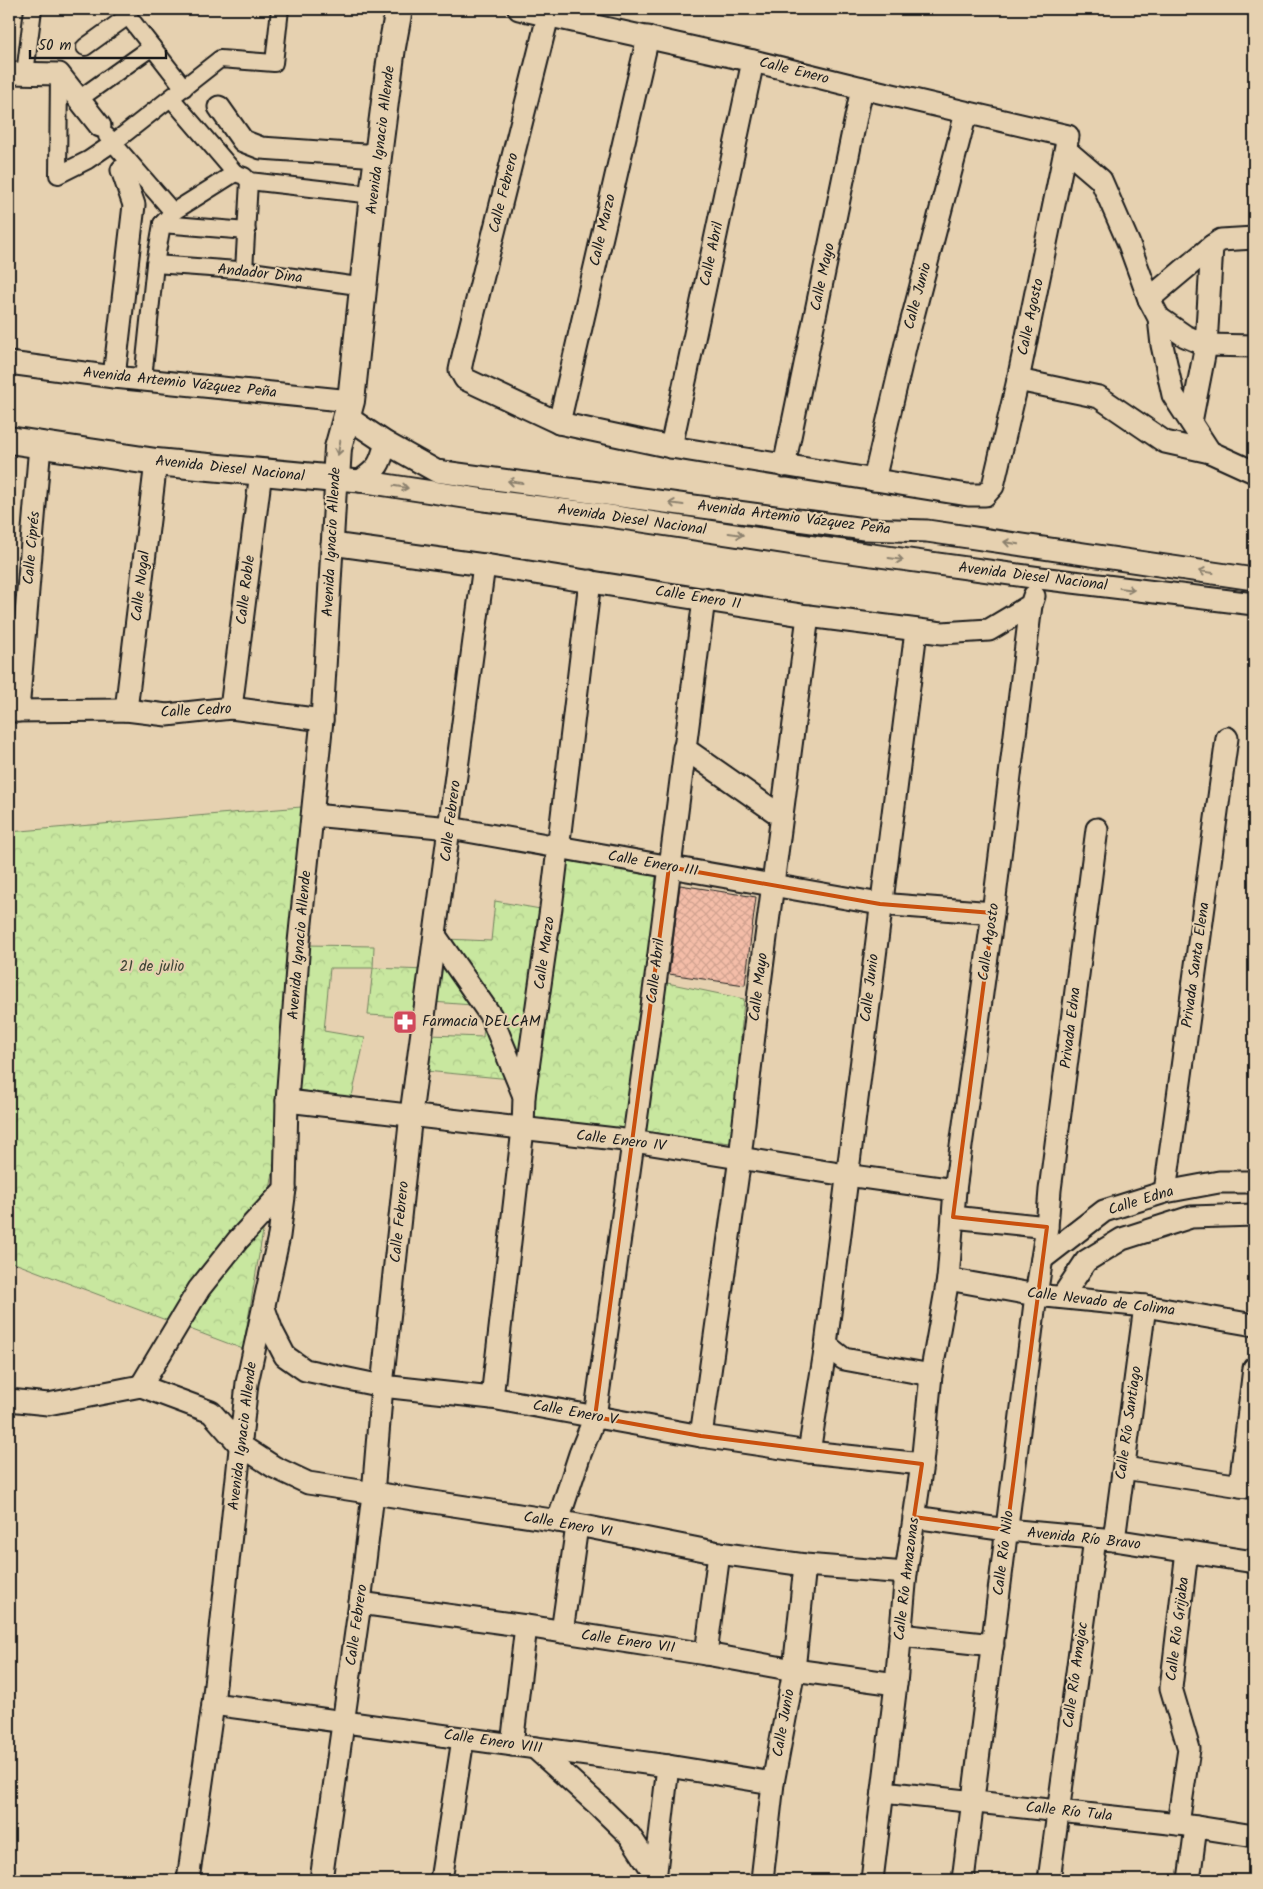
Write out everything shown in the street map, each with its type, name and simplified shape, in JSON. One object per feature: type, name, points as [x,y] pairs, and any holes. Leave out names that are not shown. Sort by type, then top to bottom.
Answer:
[{"type":"street","points":[[33,9],[17,73],[59,74],[113,143],[167,218],[247,231]]},
{"type":"street","points":[[59,74],[58,175],[88,160],[113,143],[220,60],[274,63],[280,9]]},
{"type":"street","name":"Avenida Ignacio Allende","points":[[188,1880],[213,1704],[247,1383],[279,1236],[285,1188],[287,1101],[299,942],[322,720],[332,544],[348,480],[338,448],[349,409],[373,195],[392,47],[399,9]]},
{"type":"street","name":"Calle Enero","points":[[519,9],[753,61],[966,113],[1067,143]]},
{"type":"street","points":[[85,46],[128,12],[184,88]]},
{"type":"street","name":"Calle Febrero","points":[[548,16],[460,370],[465,379],[559,424]]},
{"type":"street","name":"Calle Marzo","points":[[559,424],[648,38]]},
{"type":"street","points":[[79,99],[152,47]]},
{"type":"street","name":"Calle Abril","points":[[671,447],[753,61]]},
{"type":"street","name":"Calle Mayo","points":[[784,466],[862,88]]},
{"type":"street","points":[[171,98],[248,179],[244,271]]},
{"type":"street","points":[[219,107],[243,141],[261,148],[379,156]]},
{"type":"street","name":"Calle Junio","points":[[874,480],[906,343],[966,113]]},
{"type":"street","points":[[1067,143],[1101,180],[1154,308],[1173,394],[1210,452]]},
{"type":"street","name":"Calle Agosto","points":[[874,480],[968,495],[985,495],[994,486],[1067,143]]},
{"type":"street","points":[[114,377],[134,205],[122,170]]},
{"type":"street","points":[[143,379],[155,264],[167,218],[248,179],[373,195]]},
{"type":"street","points":[[1154,308],[1212,246],[1221,240],[1254,238]]},
{"type":"street","points":[[1191,422],[1206,345],[1212,246]]},
{"type":"street","name":"Andador Dina","points":[[155,264],[244,271],[364,287]]},
{"type":"street","points":[[1154,308],[1185,336],[1206,345],[1254,346]]},
{"type":"street","name":"Avenida Artemio Vázquez Peña","points":[[9,363],[143,379],[349,409],[386,443],[436,471],[864,529],[927,530],[1254,579]]},
{"type":"street","points":[[1018,380],[1099,397],[1165,442],[1210,452],[1254,472]]},
{"type":"street","points":[[559,424],[671,447],[874,480]]},
{"type":"street","name":"Avenida Diesel Nacional","points":[[9,440],[156,462],[348,480],[1040,578],[1254,604]]},
{"type":"street","points":[[348,480],[372,473],[380,464],[386,443]]},
{"type":"street","name":"Calle Ciprés","points":[[14,711],[40,445]]},
{"type":"street","name":"Calle Nogal","points":[[126,710],[156,462]]},
{"type":"street","name":"Calle Roble","points":[[231,708],[262,472]]},
{"type":"street","name":"Calle Enero II","points":[[332,544],[484,565],[916,631],[942,633],[990,630],[1031,605]]},
{"type":"street","points":[[1031,605],[1040,578],[1042,548]]},
{"type":"street","name":"Calle Febrero","points":[[320,1880],[360,1603],[373,1494],[382,1386],[411,1114],[484,565]]},
{"type":"street","name":"Calle Marzo","points":[[492,1398],[523,1129],[524,1096],[551,908],[590,581]]},
{"type":"street","name":"Calle Abril","points":[[562,1632],[568,1524],[580,1454],[595,1417],[606,1343],[704,599]]},
{"type":"street","name":"Calle Agosto","points":[[948,1279],[955,1190],[993,914],[1031,605]]},
{"type":"street","name":"Calle Mayo","points":[[701,1436],[710,1358],[740,1158],[772,885],[808,616]]},
{"type":"street","name":"Calle Junio","points":[[809,1452],[826,1345],[880,904],[916,631]]},
{"type":"street","name":"Calle Cedro","points":[[14,711],[126,710],[167,715],[231,708],[322,720]]},
{"type":"street","name":"Privada Santa Elena","points":[[1165,1192],[1227,738]]},
{"type":"street","points":[[684,748],[781,816]]},
{"type":"street","name":"Calle Enero III","points":[[313,815],[450,828],[880,904],[993,914]]},
{"type":"street","name":"Privada Edna","points":[[1048,1227],[1050,1190],[1097,829]]},
{"type":"street","points":[[436,937],[491,1016],[524,1096]]},
{"type":"street","name":"Calle Enero IV","points":[[287,1101],[633,1141],[846,1175],[955,1190]]},
{"type":"street","name":"Calle Edna","points":[[1042,1259],[1104,1211],[1165,1192],[1219,1182],[1254,1182]]},
{"type":"street","points":[[9,1400],[48,1404],[141,1386],[199,1289],[238,1240],[285,1188]]},
{"type":"street","points":[[1062,1297],[1086,1261],[1122,1240],[1191,1217],[1254,1215]]},
{"type":"street","points":[[953,1217],[1048,1227]]},
{"type":"street","name":"Calle Río Nilo","points":[[963,1880],[1036,1295],[1048,1227]]},
{"type":"street","name":"Calle Nevado de Colima","points":[[948,1279],[1036,1295],[1145,1306],[1254,1326]]},
{"type":"street","name":"Calle Río Amazonas","points":[[872,1880],[896,1684],[906,1573],[922,1464],[931,1376],[948,1279]]},
{"type":"street","name":"Calle Río Santiago","points":[[1104,1540],[1124,1468],[1145,1306]]},
{"type":"street","name":"Calle Enero V","points":[[264,1308],[285,1356],[305,1370],[382,1386],[492,1398],[701,1436],[809,1452],[922,1464]]},
{"type":"street","points":[[826,1345],[844,1359],[931,1376]]},
{"type":"street","points":[[1124,1468],[1247,1487],[1254,1368]]},
{"type":"street","name":"Calle Enero VI","points":[[141,1386],[211,1412],[240,1444],[274,1468],[308,1483],[568,1524],[719,1553],[805,1565],[906,1573]]},
{"type":"street","name":"Avenida Río Bravo","points":[[914,1517],[1007,1530],[1104,1540],[1254,1562]]},
{"type":"street","name":"Calle Río Amajac","points":[[1049,1880],[1058,1811],[1104,1540]]},
{"type":"street","name":"Calle Río Grijaba","points":[[1187,1551],[1170,1688],[1189,1749],[1187,1825],[1189,1880]]},
{"type":"street","points":[[706,1654],[719,1553]]},
{"type":"street","name":"Calle Junio","points":[[762,1880],[773,1783],[794,1670],[805,1565]]},
{"type":"street","name":"Calle Enero VII","points":[[360,1603],[526,1626],[706,1654],[794,1670],[896,1684]]},
{"type":"street","points":[[512,1745],[526,1626]]},
{"type":"street","points":[[900,1635],[993,1645]]},
{"type":"street","name":"Calle Enero VIII","points":[[213,1704],[343,1720],[463,1739],[668,1766],[773,1783]]},
{"type":"street","points":[[441,1880],[463,1739]]},
{"type":"street","points":[[535,1748],[630,1836],[656,1878]]},
{"type":"street","points":[[656,1878],[668,1766]]},
{"type":"street","name":"Calle Río Tula","points":[[883,1792],[1187,1825],[1254,1836]]},
{"type":"highlighted area","points":[[669,867],[880,904],[993,913],[953,1217],[1047,1227],[1007,1530],[914,1517],[922,1464],[701,1436],[595,1417]]},
{"type":"green space","name":"21 de julio","points":[[313,806],[287,1090],[243,1349],[9,1261],[9,832]]},
{"type":"green space","points":[[564,857],[656,874],[648,979],[744,999],[732,1143],[529,1124]]},
{"type":"green space","points":[[495,901],[546,910],[522,1080],[425,1071],[430,1035],[483,1037],[486,1006],[432,1002],[445,939],[491,941]]},
{"type":"green space","points":[[305,945],[374,946],[373,968],[330,968],[324,1031],[365,1038],[350,1105],[294,1090]]},
{"type":"green space","points":[[373,968],[427,970],[422,1018],[368,1015]]},
{"type":"building","points":[[680,885],[756,897],[745,985],[669,974]]},
{"type":"place","name":"Farmacia DELCAM","points":[[405,1022]]}]
